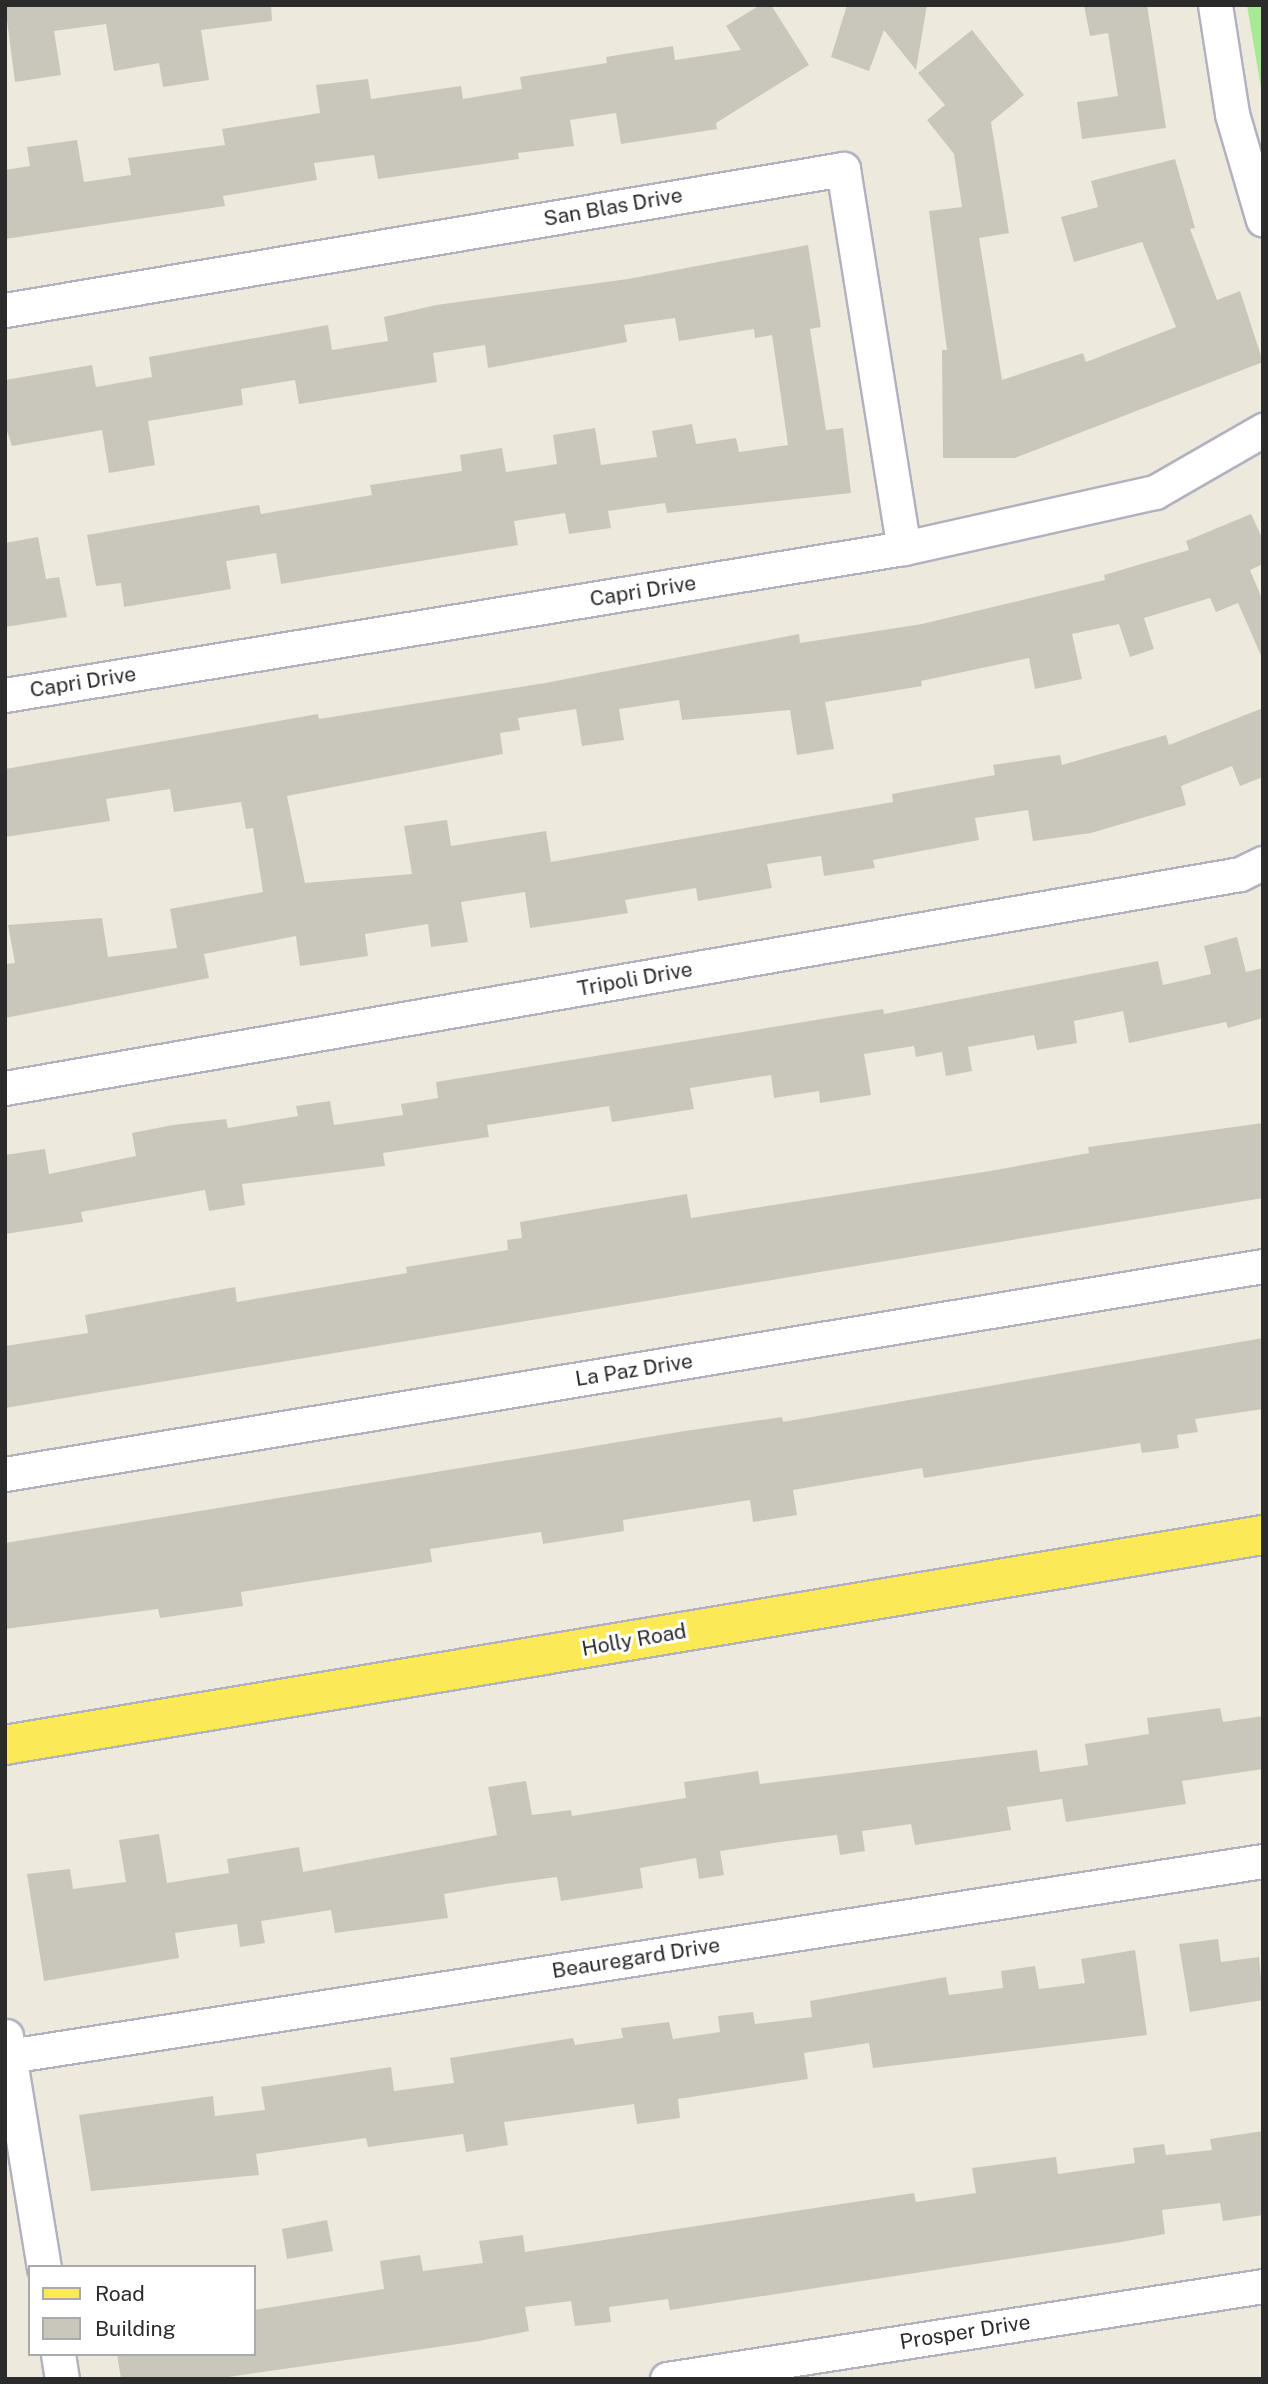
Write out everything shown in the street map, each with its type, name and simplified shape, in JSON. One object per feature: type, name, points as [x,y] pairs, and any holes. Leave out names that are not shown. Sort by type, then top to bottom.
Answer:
[{"type":"main road","name":"Holly Road","points":[[5,1745],[1263,1535]]},
{"type":"street","points":[[1215,5],[1232,114],[1263,220]]},
{"type":"street","name":"San Blas Drive","points":[[5,310],[843,169],[904,548]]},
{"type":"street","name":"Capri Drive","points":[[5,695],[904,548],[1155,492],[1263,430]]},
{"type":"street","name":"Tripoli Drive","points":[[5,1088],[1240,874],[1263,863]]},
{"type":"street","name":"La Paz Drive","points":[[5,1474],[1263,1266]]},
{"type":"street","name":"Beauregard Drive","points":[[7,2044],[1263,1861]]},
{"type":"street","points":[[7,2044],[44,2265]]},
{"type":"street","name":"Prosper Drive","points":[[667,2379],[1263,2286]]},
{"type":"street","points":[[58,2356],[62,2379]]},
{"type":"green space","points":[[1247,5],[1263,5],[1263,100]]},
{"type":"building","points":[[5,5],[271,5],[272,21],[201,30],[209,80],[163,87],[159,63],[114,71],[106,24],[54,31],[61,75],[15,82]]},
{"type":"building","points":[[760,5],[771,5],[809,65],[716,123],[717,129],[621,144],[616,113],[570,120],[574,146],[518,153],[519,159],[378,179],[374,155],[314,163],[317,180],[223,196],[225,206],[5,239],[5,170],[30,166],[27,147],[77,140],[84,182],[131,175],[128,158],[225,145],[222,129],[320,113],[316,85],[368,79],[371,99],[461,86],[463,99],[522,89],[520,77],[607,63],[606,57],[673,46],[675,60],[741,50],[726,26]]},
{"type":"building","points":[[847,5],[927,5],[916,70],[884,30],[869,71],[831,57]]},
{"type":"building","points":[[1084,5],[1147,5],[1166,128],[1082,139],[1077,102],[1118,96],[1108,33],[1090,36]]},
{"type":"building","points":[[972,30],[1024,95],[991,122],[1009,233],[979,238],[1002,380],[1083,353],[1086,362],[1176,327],[1142,242],[1074,262],[1061,217],[1098,207],[1091,181],[1175,159],[1195,228],[1190,229],[1217,300],[1240,291],[1263,362],[1015,458],[943,458],[942,350],[947,350],[929,211],[962,207],[954,154],[927,120],[945,105],[918,73]]},
{"type":"building","points":[[808,245],[821,327],[810,329],[826,430],[843,428],[851,493],[667,513],[665,503],[608,511],[611,528],[569,534],[565,513],[514,521],[518,545],[281,584],[276,553],[226,561],[231,589],[124,607],[121,583],[96,586],[87,535],[259,505],[261,514],[372,495],[370,485],[462,471],[460,455],[502,448],[506,472],[557,464],[553,435],[595,428],[601,465],[657,457],[652,431],[692,424],[696,444],[736,438],[739,452],[788,445],[772,335],[755,338],[754,329],[679,341],[675,318],[624,325],[627,342],[488,368],[485,345],[433,353],[437,382],[299,404],[295,380],[241,389],[243,405],[148,421],[155,465],[109,473],[102,430],[12,446],[5,425],[5,380],[92,365],[96,387],[152,377],[149,357],[328,325],[332,350],[388,341],[384,317],[436,305],[628,279]]},
{"type":"building","points":[[1251,514],[1263,540],[1263,564],[1250,570],[1263,601],[1263,660],[1238,603],[1216,612],[1210,598],[1144,618],[1154,649],[1130,657],[1119,624],[1072,634],[1082,679],[1035,689],[1029,658],[921,681],[922,686],[825,702],[834,749],[797,755],[790,710],[682,720],[679,700],[619,709],[624,740],[582,746],[576,709],[518,718],[520,730],[500,733],[503,754],[287,796],[305,883],[412,874],[404,826],[447,820],[451,846],[546,831],[551,862],[893,802],[892,794],[995,775],[993,765],[1060,755],[1062,765],[1166,735],[1169,745],[1263,708],[1263,777],[1240,786],[1232,766],[1181,786],[1186,805],[1091,833],[1033,841],[1028,810],[975,818],[979,840],[873,860],[875,868],[824,876],[821,856],[767,864],[772,888],[698,901],[696,888],[625,900],[628,913],[591,919],[530,928],[525,892],[461,902],[468,942],[431,947],[428,924],[365,934],[368,956],[300,966],[296,936],[204,954],[209,978],[5,1018],[5,964],[15,963],[8,925],[102,918],[108,957],[177,948],[170,909],[263,892],[253,828],[246,829],[241,802],[174,812],[170,789],[106,799],[110,821],[5,837],[5,769],[318,714],[319,719],[545,683],[799,634],[800,643],[922,624],[1105,580],[1104,575],[1189,550],[1186,541]]},
{"type":"building","points":[[38,537],[46,579],[59,577],[67,617],[5,627],[5,543]]},
{"type":"building","points":[[1237,937],[1246,972],[1263,968],[1263,1018],[1228,1028],[1226,1022],[1129,1043],[1123,1011],[1074,1021],[1077,1043],[1037,1050],[1034,1035],[968,1047],[972,1071],[946,1076],[942,1052],[916,1057],[914,1046],[864,1054],[871,1095],[820,1103],[819,1091],[774,1098],[771,1075],[690,1088],[694,1109],[612,1122],[609,1106],[487,1125],[489,1137],[383,1153],[385,1166],[242,1184],[245,1205],[209,1211],[205,1190],[81,1212],[83,1222],[5,1234],[5,1155],[45,1149],[49,1174],[136,1156],[132,1133],[173,1125],[226,1119],[228,1128],[298,1116],[296,1106],[330,1101],[334,1125],[403,1115],[401,1104],[438,1098],[436,1082],[883,1009],[884,1014],[1158,961],[1163,985],[1211,974],[1204,946]]},
{"type":"building","points":[[1263,1123],[1263,1198],[5,1408],[5,1346],[88,1333],[85,1315],[235,1287],[237,1302],[407,1273],[406,1267],[508,1250],[507,1240],[522,1238],[520,1222],[601,1208],[687,1194],[691,1218],[990,1171],[1089,1153],[1088,1147]]},
{"type":"building","points":[[1263,1338],[1263,1409],[1195,1419],[1198,1432],[1177,1435],[1179,1448],[1142,1453],[1140,1443],[924,1478],[922,1468],[793,1490],[797,1515],[753,1522],[750,1500],[623,1520],[624,1531],[543,1544],[541,1532],[430,1549],[432,1562],[241,1592],[243,1606],[160,1618],[158,1609],[5,1629],[5,1543],[685,1431],[782,1417],[783,1422]]},
{"type":"building","points":[[1220,1708],[1223,1722],[1263,1716],[1263,1769],[1182,1781],[1186,1804],[1066,1822],[1062,1799],[1007,1807],[1011,1830],[915,1845],[911,1824],[862,1831],[865,1851],[840,1855],[837,1835],[720,1851],[724,1875],[699,1879],[696,1858],[640,1868],[643,1888],[561,1901],[557,1877],[505,1884],[444,1894],[448,1918],[335,1933],[331,1910],[261,1921],[265,1943],[240,1947],[237,1924],[175,1933],[179,1958],[44,1981],[27,1874],[70,1869],[73,1889],[126,1882],[119,1840],[159,1834],[167,1883],[229,1873],[227,1859],[299,1847],[303,1872],[497,1835],[488,1787],[526,1781],[532,1815],[571,1810],[572,1816],[686,1798],[684,1782],[758,1771],[760,1784],[1037,1750],[1040,1772],[1088,1765],[1085,1744],[1149,1734],[1147,1718]]},
{"type":"building","points":[[1218,1939],[1221,1962],[1259,1957],[1263,2000],[1190,2012],[1179,1944]]},
{"type":"building","points":[[1135,1950],[1147,2035],[873,2068],[869,2043],[804,2053],[808,2079],[678,2099],[680,2118],[637,2124],[634,2104],[504,2122],[508,2145],[466,2152],[463,2134],[368,2147],[366,2138],[256,2154],[259,2175],[91,2191],[79,2115],[213,2096],[215,2116],[265,2110],[261,2087],[391,2067],[394,2091],[454,2083],[450,2058],[573,2038],[575,2045],[623,2038],[621,2028],[669,2022],[673,2039],[720,2032],[718,2016],[753,2012],[755,2024],[812,2017],[810,2001],[946,1977],[949,1995],[1003,1988],[1001,1971],[1035,1966],[1039,1989],[1085,1983],[1081,1959]]},
{"type":"building","points":[[1263,2131],[1263,2215],[1223,2221],[1220,2203],[1162,2210],[1165,2234],[1121,2242],[670,2310],[668,2299],[609,2307],[611,2322],[575,2326],[571,2301],[525,2307],[529,2331],[479,2341],[214,2379],[121,2379],[117,2356],[256,2356],[256,2310],[384,2289],[380,2261],[420,2255],[423,2271],[483,2263],[479,2241],[523,2235],[525,2252],[914,2193],[916,2202],[976,2193],[972,2168],[1056,2157],[1058,2174],[1135,2163],[1133,2148],[1164,2144],[1166,2155],[1212,2150],[1210,2139]]},
{"type":"building","points":[[327,2220],[333,2251],[287,2259],[282,2229]]}]
